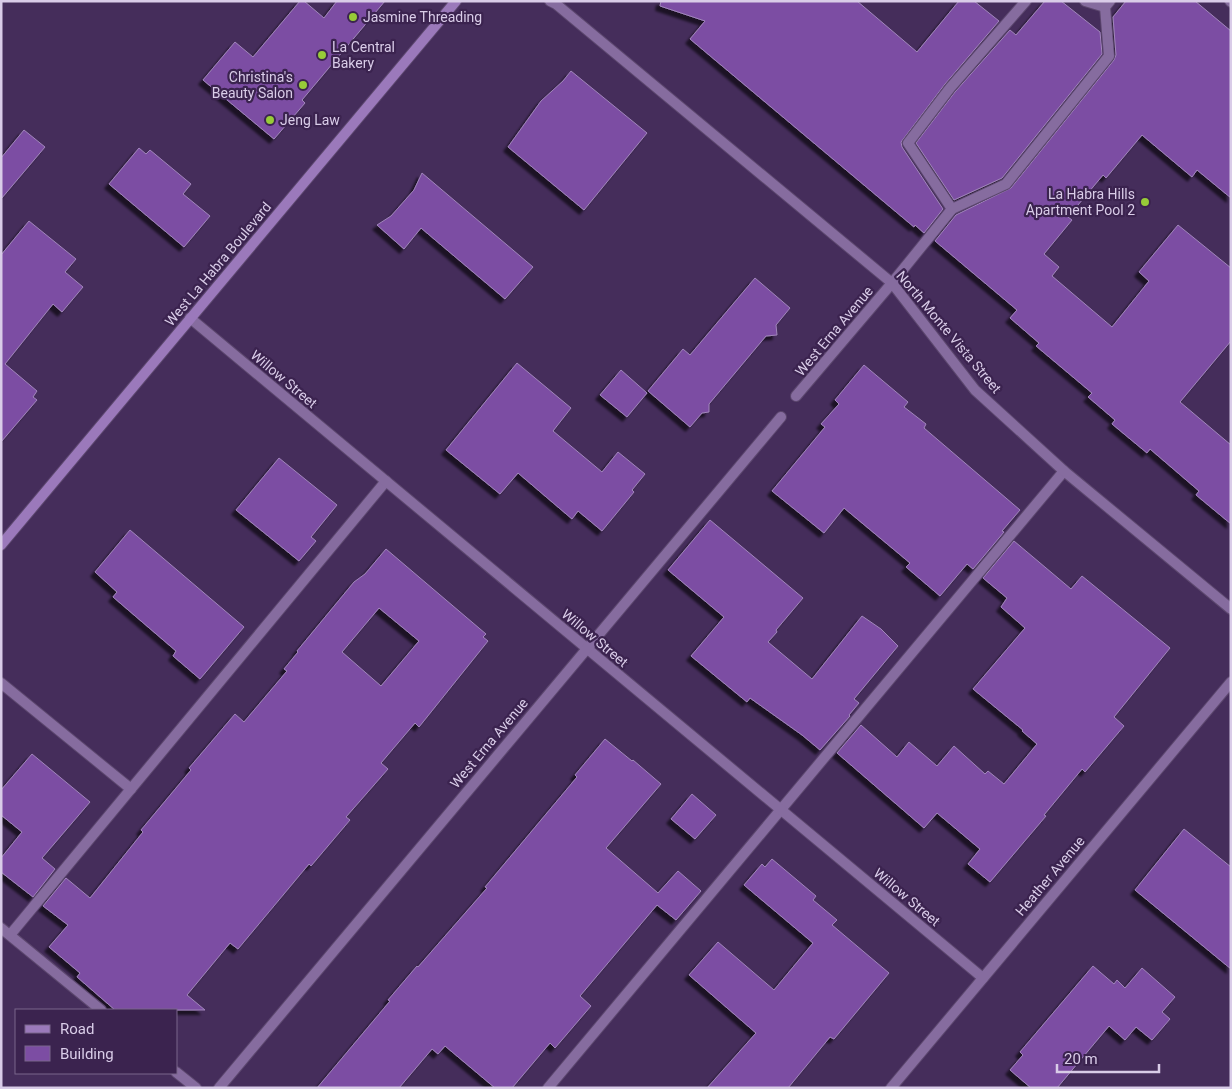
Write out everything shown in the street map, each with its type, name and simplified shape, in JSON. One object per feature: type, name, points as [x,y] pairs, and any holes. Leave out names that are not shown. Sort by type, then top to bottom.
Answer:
[{"type":"main road","name":"West La Habra Boulevard","points":[[1,545],[456,1]]},
{"type":"street","name":"North Monte Vista Street","points":[[550,1],[556,4],[892,284],[975,390],[1064,471],[1230,605]]},
{"type":"street","points":[[1026,1],[950,88],[908,143],[952,209],[1006,184],[1109,56],[1108,4],[1085,1]]},
{"type":"street","name":"West Erna Avenue","points":[[796,396],[892,284],[952,209]]},
{"type":"street","name":"Willow Street","points":[[190,318],[983,978]]},
{"type":"street","name":"West Erna Avenue","points":[[219,1088],[781,417]]},
{"type":"street","points":[[548,1088],[1064,471]]},
{"type":"street","points":[[10,935],[386,481]]},
{"type":"street","points":[[1,682],[131,789]]},
{"type":"street","name":"Heather Avenue","points":[[891,1088],[1231,682]]},
{"type":"street","points":[[1,928],[100,1009]]},
{"type":"street","points":[[178,1074],[196,1088]]},
{"type":"building","points":[[300,1],[304,1],[324,18],[337,1],[385,1],[302,100],[305,103],[274,139],[203,80],[235,42],[253,57]]},
{"type":"building","points":[[661,1],[857,1],[917,52],[959,1],[974,1],[999,21],[945,84],[901,142],[902,147],[943,209],[924,233],[915,225],[914,227],[690,39],[705,21],[660,6]]},
{"type":"building","points":[[1045,1],[1061,1],[1100,32],[1102,54],[1002,178],[954,200],[916,143],[955,92],[1010,30],[1016,35]]},
{"type":"building","points":[[1126,1],[1195,1],[1231,31],[1231,198],[1197,170],[1192,177],[1142,135],[1106,178],[1103,175],[1068,217],[1072,220],[1044,254],[1059,267],[1052,276],[1112,327],[1149,281],[1139,272],[1178,225],[1231,268],[1231,341],[1180,402],[1231,445],[1231,524],[1196,495],[1199,491],[1150,449],[1147,453],[1112,424],[1115,420],[1088,397],[1092,393],[1036,346],[1039,343],[1010,318],[1017,310],[935,241],[956,215],[1011,188],[1114,60],[1116,55],[1113,17]]},
{"type":"building","points":[[571,71],[647,133],[584,210],[508,147],[541,101]]},
{"type":"building","points":[[24,130],[45,147],[1,199],[1,158]]},
{"type":"building","points":[[139,148],[146,154],[150,150],[191,184],[183,194],[210,216],[184,247],[109,184]]},
{"type":"building","points":[[422,173],[533,267],[505,299],[421,228],[404,249],[377,225],[391,216],[414,190]]},
{"type":"building","points":[[29,221],[76,259],[65,272],[83,287],[62,312],[53,304],[5,364],[37,391],[33,397],[37,400],[1,442],[1,255]]},
{"type":"building","points":[[755,278],[790,308],[776,325],[777,335],[766,336],[709,404],[709,412],[702,413],[690,427],[648,391],[683,349],[690,355]]},
{"type":"building","points":[[517,363],[571,408],[553,431],[602,472],[618,452],[645,474],[632,490],[634,492],[602,531],[578,511],[572,519],[518,473],[500,494],[446,450]]},
{"type":"building","points":[[864,365],[908,402],[904,407],[926,424],[924,428],[1020,510],[973,569],[967,564],[940,596],[906,567],[910,563],[844,508],[824,533],[772,491],[825,427],[821,424],[839,404],[835,400]]},
{"type":"building","points":[[621,370],[647,393],[627,417],[600,395]]},
{"type":"building","points":[[279,458],[337,505],[311,537],[316,541],[299,561],[236,510]]},
{"type":"building","points":[[710,520],[803,598],[768,642],[812,679],[862,616],[881,629],[898,646],[854,699],[859,703],[850,716],[820,750],[750,698],[747,702],[691,656],[724,617],[668,570]]},
{"type":"building","points":[[130,530],[244,627],[200,679],[173,656],[176,651],[113,597],[117,592],[95,572]]},
{"type":"building","points":[[1014,541],[1071,589],[1082,576],[1170,648],[1114,717],[1124,726],[1085,772],[1082,769],[1044,815],[1046,816],[990,882],[968,864],[980,849],[937,813],[924,828],[837,753],[861,725],[897,757],[909,742],[937,766],[954,746],[985,774],[988,771],[1004,784],[1037,744],[973,689],[1025,628],[1001,607],[1007,598],[983,578]]},
{"type":"building","points":[[386,549],[486,634],[483,637],[488,641],[419,727],[415,723],[381,763],[388,769],[346,817],[350,820],[311,866],[309,864],[238,949],[230,943],[187,995],[205,1010],[114,1009],[77,977],[80,973],[49,947],[68,925],[43,906],[66,878],[90,898],[143,832],[141,830],[191,770],[189,768],[235,714],[244,722],[287,671],[284,669],[297,651],[354,582],[365,574]],"holes":[[[379,608],[419,641],[381,686],[342,652]]]},
{"type":"building","points":[[605,739],[661,784],[606,848],[658,893],[678,871],[701,891],[676,920],[657,905],[580,996],[591,1006],[555,1048],[550,1043],[512,1088],[495,1088],[445,1046],[438,1054],[432,1049],[399,1088],[317,1088],[390,1001],[388,1000],[487,888],[485,887],[577,777],[575,775]]},
{"type":"building","points":[[32,754],[90,802],[42,858],[55,869],[33,897],[1,872],[1,858],[22,832],[1,815],[1,790]]},
{"type":"building","points":[[692,794],[716,815],[695,839],[671,819]]},
{"type":"building","points":[[1184,829],[1231,867],[1231,969],[1135,890]]},
{"type":"building","points":[[772,859],[816,896],[813,900],[837,920],[832,925],[889,973],[834,1039],[830,1037],[788,1088],[707,1088],[756,1033],[689,975],[718,942],[774,990],[813,943],[744,885],[762,864],[765,867]]},
{"type":"building","points":[[1093,966],[1114,984],[1117,980],[1125,988],[1142,968],[1175,997],[1162,1012],[1170,1019],[1152,1040],[1136,1027],[1125,1040],[1109,1026],[1057,1088],[1031,1088],[1010,1070],[1023,1055],[1020,1052]]},
{"type":"place","name":"Jasmine Threading","points":[[353,17]]},
{"type":"place","name":"La Central Bakery","points":[[322,55]]},
{"type":"place","name":"Christina's Beauty Salon","points":[[303,85]]},
{"type":"place","name":"Jeng Law","points":[[270,120]]},
{"type":"place","name":"La Habra Hills Apartment Pool 2","points":[[1145,202]]}]
